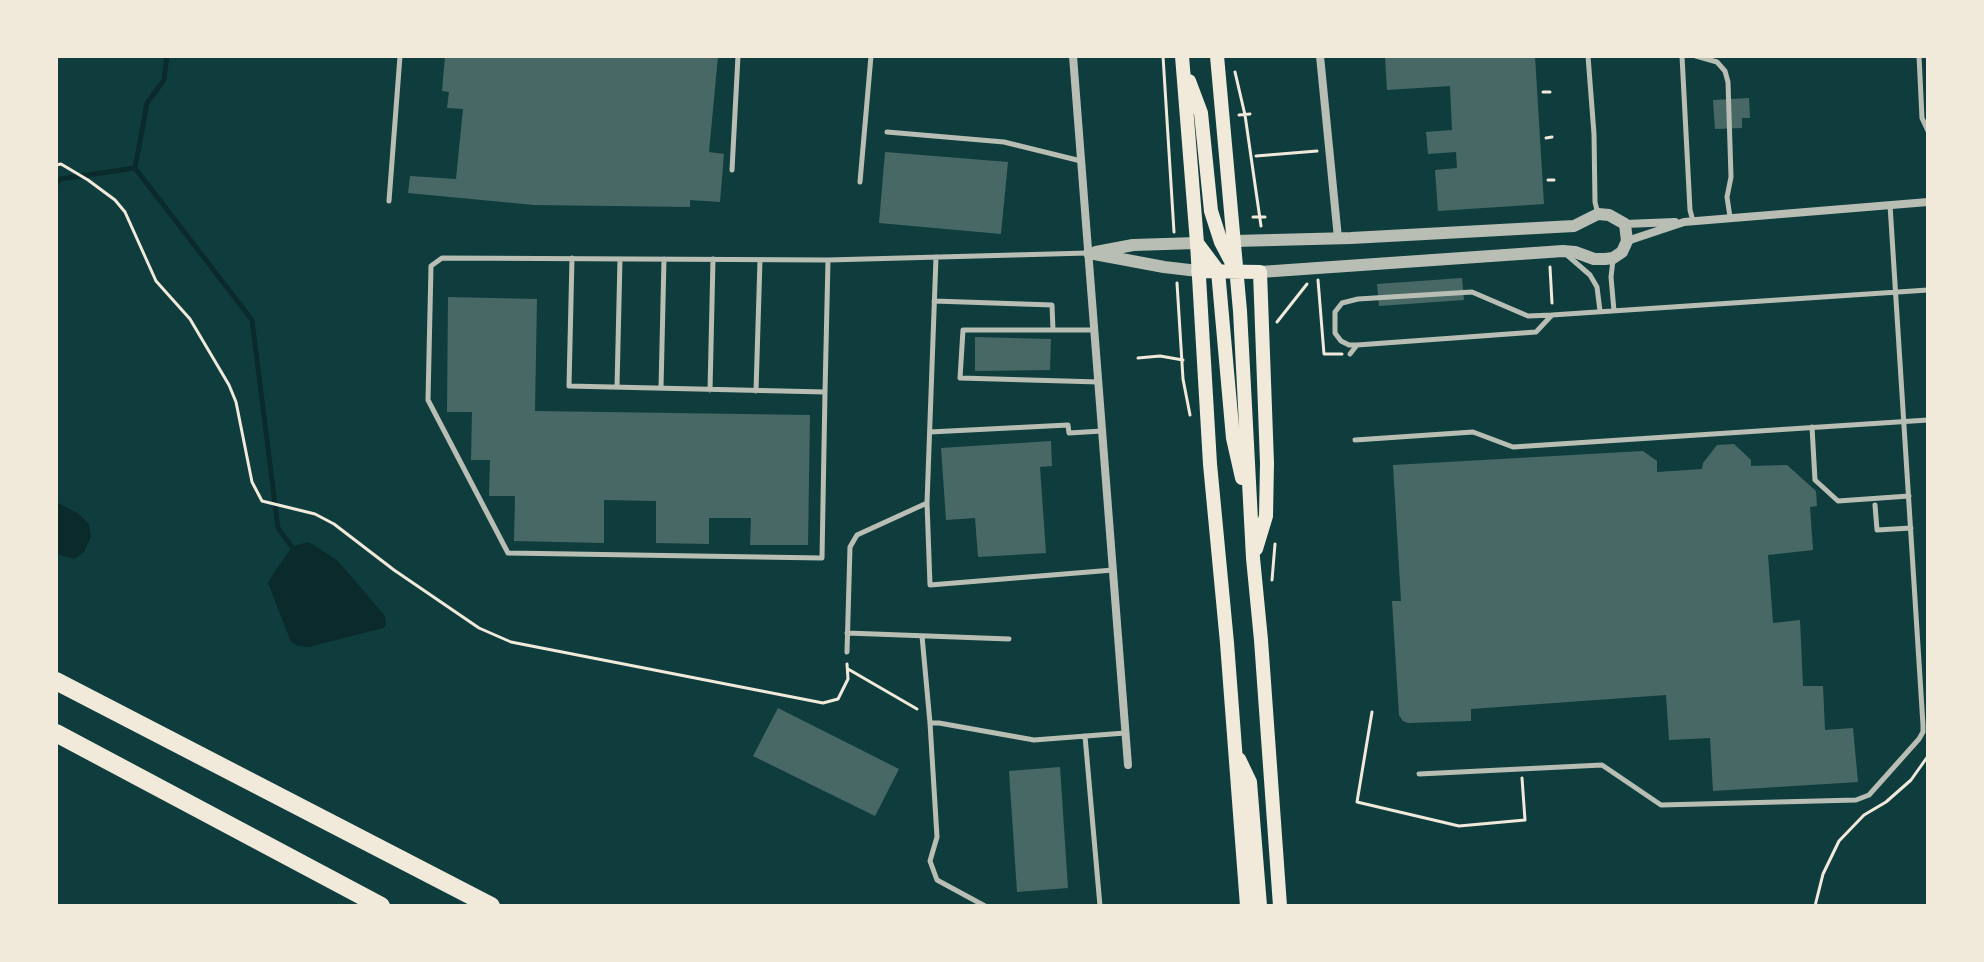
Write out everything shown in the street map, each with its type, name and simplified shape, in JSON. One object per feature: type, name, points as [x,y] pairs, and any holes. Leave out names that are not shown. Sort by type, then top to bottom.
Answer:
[{"type":"highway","points":[[56,681],[491,906]]},
{"type":"highway","points":[[56,733],[381,906]]},
{"type":"main road","points":[[1217,56],[1227,241]]},
{"type":"main road","points":[[1183,61],[1201,113],[1211,211],[1227,241],[1236,272],[1253,558],[1280,906]]},
{"type":"main road","points":[[1183,61],[1210,464],[1247,906]]},
{"type":"main road","points":[[1197,243],[1227,241]]},
{"type":"main road","points":[[1197,243],[1218,271],[1233,438],[1251,514]]},
{"type":"main road","points":[[1198,271],[1260,272],[1266,516],[1253,558]]},
{"type":"main road","points":[[1235,751],[1250,782],[1260,906]]},
{"type":"street","points":[[1073,56],[1128,765]]},
{"type":"street","points":[[1320,56],[1338,238]]},
{"type":"street","points":[[1227,241],[1574,226],[1598,214],[1609,215],[1625,224],[1928,202]]},
{"type":"street","points":[[1627,241],[1689,221]]},
{"type":"street","points":[[1260,272],[1563,251],[1594,259],[1613,258],[1622,252],[1627,241],[1625,224]]},
{"type":"street","points":[[1089,253],[1133,245],[1197,243]]},
{"type":"street","points":[[1089,253],[1198,271]]},
{"type":"lane","points":[[389,201],[400,56]]},
{"type":"lane","points":[[732,170],[738,56]]},
{"type":"lane","points":[[860,182],[871,56]]},
{"type":"lane","points":[[1588,56],[1598,214]]},
{"type":"lane","points":[[1682,56],[1689,221]]},
{"type":"lane","points":[[1696,56],[1717,62],[1725,71],[1728,82],[1731,177],[1727,197],[1730,217]]},
{"type":"lane","points":[[1919,56],[1922,118],[1928,131]]},
{"type":"lane","points":[[887,132],[1004,142],[1081,161]]},
{"type":"lane","points":[[1419,774],[1602,765],[1661,805],[1856,800],[1869,795],[1923,732],[1890,204]]},
{"type":"lane","points":[[1563,251],[1590,275],[1597,287],[1600,311]]},
{"type":"lane","points":[[828,260],[822,558],[508,553],[428,400],[431,266],[442,258],[828,260],[1089,253]]},
{"type":"lane","points":[[936,257],[927,503],[930,585],[1113,570]]},
{"type":"lane","points":[[572,258],[569,386],[825,392]]},
{"type":"lane","points":[[1613,258],[1614,311]]},
{"type":"lane","points":[[617,387],[620,259]]},
{"type":"lane","points":[[661,388],[664,259]]},
{"type":"lane","points":[[710,390],[713,259]]},
{"type":"lane","points":[[756,391],[760,259]]},
{"type":"lane","points":[[1552,315],[1536,332],[1357,345],[1341,341],[1335,333],[1335,312],[1342,303],[1358,299],[1472,292],[1528,316],[1928,290]]},
{"type":"lane","points":[[934,301],[1052,305],[1053,330]]},
{"type":"lane","points":[[1095,330],[963,330],[960,378],[1099,382]]},
{"type":"lane","points":[[1350,354],[1357,345]]},
{"type":"lane","points":[[1355,440],[1473,432],[1513,447],[1928,420]]},
{"type":"lane","points":[[930,432],[1068,425],[1069,433],[1103,431]]},
{"type":"lane","points":[[1812,427],[1815,480],[1838,501],[1909,496]]},
{"type":"lane","points":[[847,652],[850,547],[857,535],[927,503]]},
{"type":"lane","points":[[1875,505],[1877,530],[1911,528]]},
{"type":"lane","points":[[847,633],[1009,639]]},
{"type":"lane","points":[[922,636],[937,837],[930,861],[937,880],[985,906]]},
{"type":"lane","points":[[930,723],[1034,740],[1126,733]]},
{"type":"lane","points":[[1085,736],[1100,906]]},
{"type":"path","points":[[1543,92],[1550,92]]},
{"type":"path","points":[[1239,115],[1250,114]]},
{"type":"path","points":[[1546,138],[1552,137]]},
{"type":"path","points":[[1256,156],[1329,150]]},
{"type":"path","points":[[56,165],[61,164],[88,180],[115,200],[125,212],[156,281],[190,319],[229,385],[236,402],[252,482],[262,501],[315,514],[334,524],[394,570],[479,628],[511,642],[823,703],[838,699],[848,679],[847,652]]},
{"type":"path","points":[[1548,180],[1554,180]]},
{"type":"path","points":[[1253,217],[1265,217]]},
{"type":"path","points":[[1550,265],[1552,315]]},
{"type":"path","points":[[1273,329],[1308,282],[1306,270]]},
{"type":"path","points":[[1318,280],[1324,354],[1350,354]]},
{"type":"path","points":[[1138,358],[1160,356],[1187,361]]},
{"type":"path","points":[[1179,380],[1189,379]]},
{"type":"path","points":[[848,669],[918,709],[930,723]]},
{"type":"path","points":[[1372,712],[1357,802],[1459,826],[1525,820],[1522,769]]},
{"type":"path","points":[[1815,906],[1823,874],[1839,841],[1864,815],[1886,802],[1911,780],[1928,756]]},
{"type":"water","points":[[56,502],[79,514],[89,524],[91,537],[84,552],[74,559],[56,554]]},
{"type":"water","points":[[307,542],[338,561],[385,616],[386,625],[383,628],[309,647],[291,642],[268,583],[292,547]]},
{"type":"building","points":[[445,56],[718,56],[709,152],[724,154],[720,202],[690,200],[690,207],[534,205],[408,193],[410,176],[456,179],[463,109],[447,108],[449,92],[442,91]]},
{"type":"building","points":[[1385,56],[1535,56],[1544,204],[1438,211],[1435,170],[1457,168],[1456,152],[1428,154],[1426,132],[1452,130],[1450,86],[1387,90]]},
{"type":"building","points":[[1749,98],[1750,118],[1742,118],[1742,128],[1715,129],[1713,100]]},
{"type":"building","points":[[885,152],[1008,162],[1001,234],[879,223]]},
{"type":"building","points":[[1462,278],[1464,300],[1379,306],[1377,284]]},
{"type":"building","points":[[448,297],[537,299],[535,411],[810,415],[808,545],[750,545],[751,518],[709,518],[709,544],[656,543],[656,501],[604,500],[604,543],[514,541],[515,496],[489,496],[490,460],[471,460],[472,412],[447,412]]},
{"type":"building","points":[[975,337],[1051,339],[1050,370],[975,371]]},
{"type":"building","points":[[1051,441],[1052,466],[1040,467],[1046,553],[978,557],[975,518],[946,520],[941,448]]},
{"type":"building","points":[[1734,444],[1751,460],[1751,466],[1787,465],[1816,491],[1817,506],[1810,507],[1813,550],[1768,555],[1773,623],[1800,620],[1803,686],[1823,686],[1825,730],[1853,728],[1858,782],[1713,791],[1710,738],[1669,740],[1666,695],[1471,709],[1471,721],[1403,721],[1399,715],[1392,601],[1401,601],[1393,465],[1643,451],[1657,461],[1657,472],[1702,469],[1717,445]]},
{"type":"building","points":[[778,708],[899,769],[875,816],[753,756]]},
{"type":"building","points":[[1060,767],[1068,888],[1017,892],[1009,771]]},
{"type":"waterway","points":[[167,56],[164,80],[147,103],[135,168],[252,320],[278,528],[292,547]]},
{"type":"waterway","points":[[56,184],[60,179],[135,168]]}]
